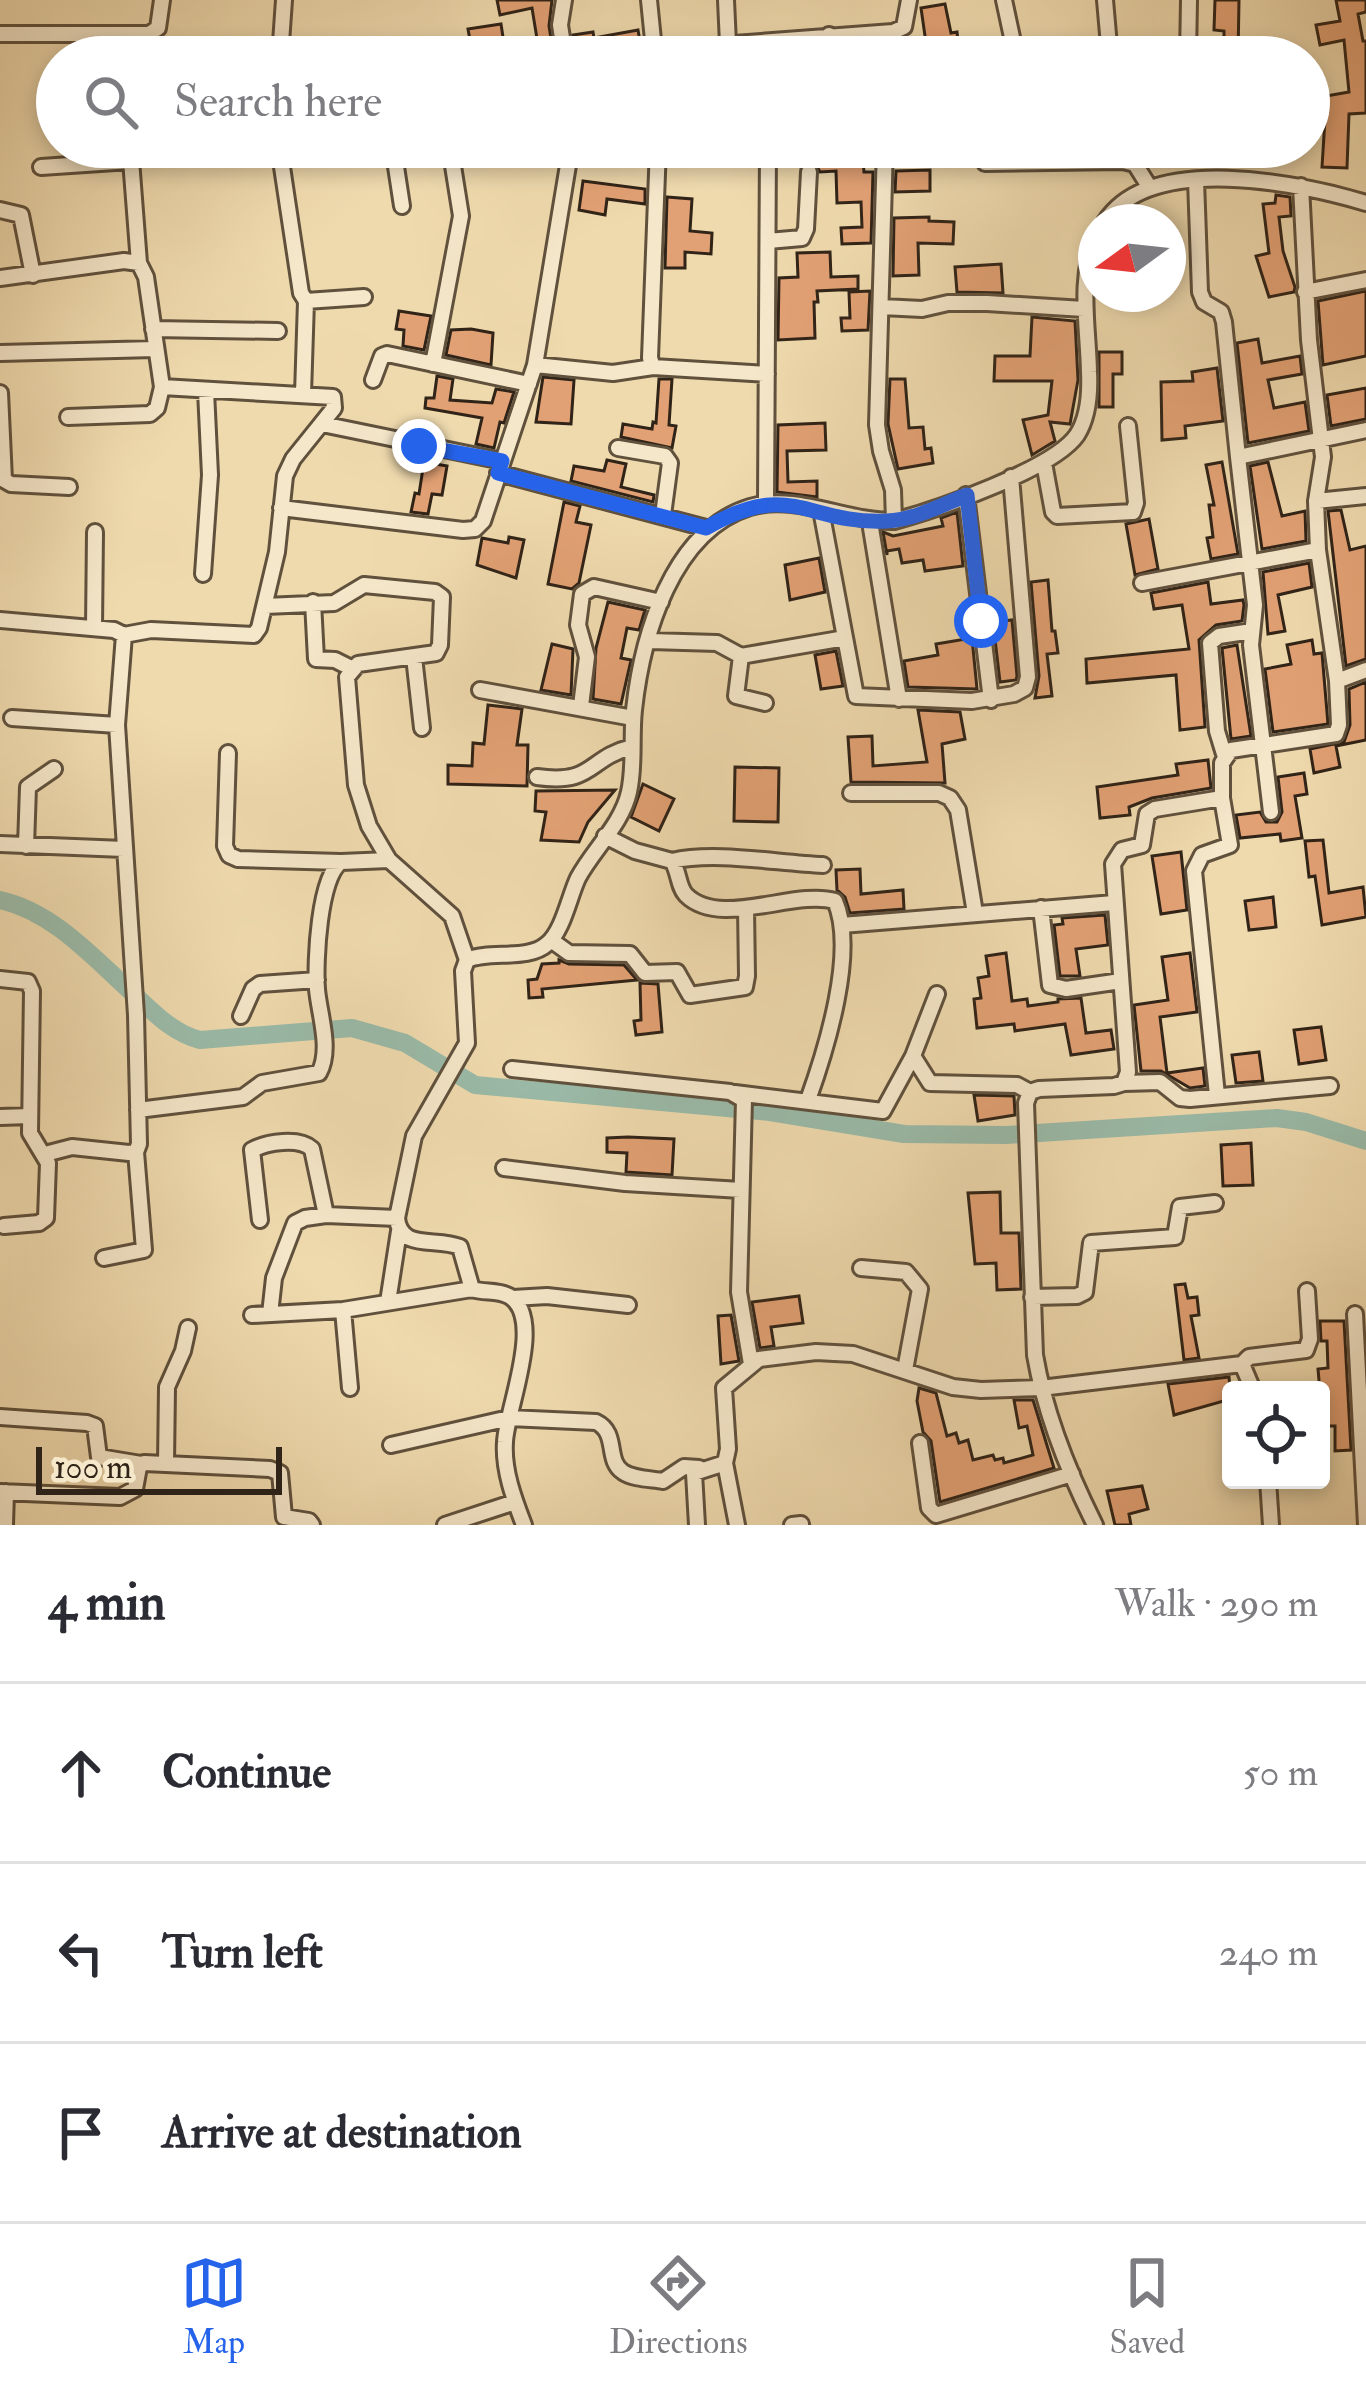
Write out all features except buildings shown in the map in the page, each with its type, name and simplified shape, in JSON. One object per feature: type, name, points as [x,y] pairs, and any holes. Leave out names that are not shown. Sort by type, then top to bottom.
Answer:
[{"type":"street","points":[[0,34],[148,34],[158,28],[162,0]]},
{"type":"street","points":[[281,36],[284,0]]},
{"type":"street","points":[[562,36],[564,0]]},
{"type":"street","points":[[649,0],[652,36]]},
{"type":"street","points":[[725,0],[727,36]]},
{"type":"street","points":[[817,36],[892,32],[904,27],[909,0]]},
{"type":"street","points":[[1004,0],[1012,36]]},
{"type":"street","points":[[1105,0],[1108,36]]},
{"type":"street","points":[[1188,36],[1189,0]]},
{"type":"street","points":[[68,417],[150,414],[157,408],[161,387],[146,277],[139,263],[131,168]]},
{"type":"street","points":[[282,168],[306,301],[303,394]]},
{"type":"street","points":[[396,168],[402,206]]},
{"type":"street","points":[[433,364],[461,215],[454,168]]},
{"type":"street","points":[[281,508],[476,529],[535,365],[568,168]]},
{"type":"street","points":[[653,367],[657,168]]},
{"type":"street","points":[[766,503],[768,168]]},
{"type":"street","points":[[884,168],[878,441],[892,480],[894,521]]},
{"type":"street","points":[[1138,168],[1150,188]]},
{"type":"street","points":[[768,242],[802,238],[809,172]]},
{"type":"street","points":[[1196,180],[1200,292],[1204,302],[1221,312],[1224,322],[1256,605],[1252,632],[1270,812]]},
{"type":"street","points":[[1122,204],[1150,188],[1196,180],[1300,186],[1366,203]]},
{"type":"street","points":[[1224,754],[1336,734],[1340,725],[1318,550],[1321,439],[1305,292],[1300,186]]},
{"type":"street","points":[[0,210],[21,214],[33,275]]},
{"type":"street","points":[[0,278],[139,263]]},
{"type":"street","points":[[1305,292],[1366,280]]},
{"type":"street","points":[[306,301],[364,297]]},
{"type":"street","points":[[881,307],[987,303],[1078,309]]},
{"type":"street","points":[[467,960],[532,951],[551,940],[575,884],[623,810],[629,794],[633,718],[661,602],[674,572],[706,528],[766,503],[870,522],[894,521],[1044,463],[1078,434],[1087,409],[1084,312]]},
{"type":"street","points":[[153,329],[278,331]]},
{"type":"street","points":[[0,353],[154,349]]},
{"type":"street","points":[[373,380],[385,354],[529,384]]},
{"type":"street","points":[[535,365],[613,373],[653,367],[767,374]]},
{"type":"street","points":[[0,620],[124,635],[139,630],[254,635],[277,552],[280,492],[293,459],[334,408],[333,398],[161,387]]},
{"type":"street","points":[[203,574],[209,497],[206,391]]},
{"type":"street","points":[[0,393],[4,480],[69,487]]},
{"type":"street","points":[[322,424],[500,467],[706,528]]},
{"type":"street","points":[[1044,463],[1057,516],[1133,512],[1128,426]]},
{"type":"street","points":[[1238,457],[1366,430]]},
{"type":"street","points":[[618,448],[665,456],[670,463],[663,515]]},
{"type":"street","points":[[821,510],[856,696],[991,700],[1025,688],[1028,677],[1011,477]]},
{"type":"street","points":[[967,495],[991,700]]},
{"type":"street","points":[[1316,501],[1366,496]]},
{"type":"street","points":[[870,522],[899,700]]},
{"type":"street","points":[[94,628],[95,532]]},
{"type":"street","points":[[1142,583],[1318,550]]},
{"type":"street","points":[[265,606],[313,602],[343,600],[364,585],[435,592],[444,605],[440,645],[436,653],[351,668],[335,660],[316,659],[313,602]]},
{"type":"street","points":[[581,706],[587,656],[578,625],[582,594],[594,587],[661,602]]},
{"type":"street","points":[[1217,1095],[1194,871],[1202,855],[1230,845],[1210,643],[1220,636],[1252,632]]},
{"type":"street","points":[[104,1258],[144,1250],[136,1152],[136,1015],[117,725],[124,635]]},
{"type":"street","points":[[650,641],[717,644],[741,656],[845,638]]},
{"type":"street","points":[[741,656],[736,696],[765,704]]},
{"type":"street","points":[[414,657],[422,728]]},
{"type":"street","points":[[351,668],[347,677],[356,784],[369,826],[388,860],[452,916],[467,960],[463,971],[466,1043],[414,1136],[388,1302]]},
{"type":"street","points":[[1337,681],[1366,670]]},
{"type":"street","points":[[480,690],[633,718]]},
{"type":"street","points":[[13,718],[117,725]]},
{"type":"street","points":[[537,776],[569,780],[583,776],[607,756],[632,747]]},
{"type":"street","points":[[228,753],[225,846],[229,855],[238,859],[388,860]]},
{"type":"street","points":[[26,846],[28,787],[54,769]]},
{"type":"street","points":[[851,793],[939,793],[950,798],[958,810],[975,914]]},
{"type":"street","points":[[1124,1083],[1128,1072],[1114,903],[1115,856],[1142,845],[1147,814],[1155,809],[1222,798]]},
{"type":"street","points":[[605,836],[635,851],[672,860],[710,854],[823,866]]},
{"type":"street","points":[[0,844],[124,849]]},
{"type":"street","points":[[672,860],[686,895],[722,908],[826,898],[836,901],[842,925],[840,975],[808,1100]]},
{"type":"street","points":[[138,1110],[243,1097],[262,1083],[319,1072],[324,1066],[316,980],[328,875],[341,862]]},
{"type":"street","points":[[842,925],[1114,903]]},
{"type":"street","points":[[551,940],[569,953],[630,954],[645,973],[677,972],[690,995],[737,991],[745,987],[747,976],[746,908]]},
{"type":"street","points":[[1041,908],[1050,985],[1066,989],[1120,981]]},
{"type":"street","points":[[0,979],[28,982],[32,991],[30,1116],[32,1141],[45,1154],[46,1218],[39,1223],[4,1226]]},
{"type":"street","points":[[241,1016],[260,984],[316,980]]},
{"type":"street","points":[[512,1069],[883,1111],[914,1056],[937,994]]},
{"type":"street","points":[[914,1056],[930,1083],[1017,1084],[1030,1092],[1160,1082],[1180,1099],[1330,1086]]},
{"type":"street","points":[[1030,1092],[1025,1120],[1041,1388],[1089,1524]]},
{"type":"street","points":[[739,1097],[739,1292],[751,1364]]},
{"type":"street","points":[[0,1118],[30,1116]]},
{"type":"street","points":[[260,1220],[252,1150],[299,1142],[313,1150],[326,1215]]},
{"type":"street","points":[[45,1154],[71,1147],[136,1152]]},
{"type":"street","points":[[504,1168],[625,1183],[741,1190]]},
{"type":"street","points":[[1032,1297],[1084,1292],[1091,1243],[1175,1237],[1180,1207],[1214,1203]]},
{"type":"street","points":[[270,1314],[274,1278],[289,1234],[305,1218],[326,1215],[398,1224]]},
{"type":"street","points":[[398,1224],[406,1239],[460,1247],[472,1289]]},
{"type":"street","points":[[861,1268],[905,1272],[920,1289],[905,1370]]},
{"type":"street","points":[[252,1315],[343,1310],[472,1289],[513,1298],[547,1296],[628,1305]]},
{"type":"street","points":[[737,1525],[725,1463],[724,1388],[759,1359],[841,1353],[966,1390],[1041,1388],[1242,1364],[1249,1357],[1306,1350],[1310,1339],[1307,1291]]},
{"type":"street","points":[[513,1298],[525,1344],[505,1442],[515,1502],[524,1525]]},
{"type":"street","points":[[343,1310],[350,1388]]},
{"type":"street","points":[[1355,1314],[1361,1339],[1366,1525]]},
{"type":"street","points":[[166,1464],[167,1387],[188,1328]]},
{"type":"street","points":[[1242,1364],[1248,1381]]},
{"type":"street","points":[[0,1418],[95,1426],[99,1457],[280,1473],[284,1517],[312,1525]]},
{"type":"street","points":[[391,1445],[509,1418],[596,1421],[604,1425],[620,1471],[628,1474],[663,1481],[684,1467],[725,1463]]},
{"type":"street","points":[[920,1443],[929,1508],[936,1515],[1072,1474]]},
{"type":"street","points":[[5,1525],[3,1492],[120,1497],[135,1490],[141,1464]]},
{"type":"street","points":[[697,1525],[692,1483],[699,1468]]},
{"type":"street","points":[[1269,1489],[1271,1525]]},
{"type":"street","points":[[445,1525],[515,1502]]},
{"type":"street","points":[[792,1525],[801,1524]]},
{"type":"waterway","points":[[0,900],[57,927],[166,1023],[200,1040],[352,1028],[405,1043],[475,1085],[770,1112],[904,1134],[1006,1135],[1277,1118],[1366,1141]]},
{"type":"route","points":[[419,446],[502,461],[498,473],[706,528],[766,503],[870,522],[914,516],[967,495],[981,621]]}]
